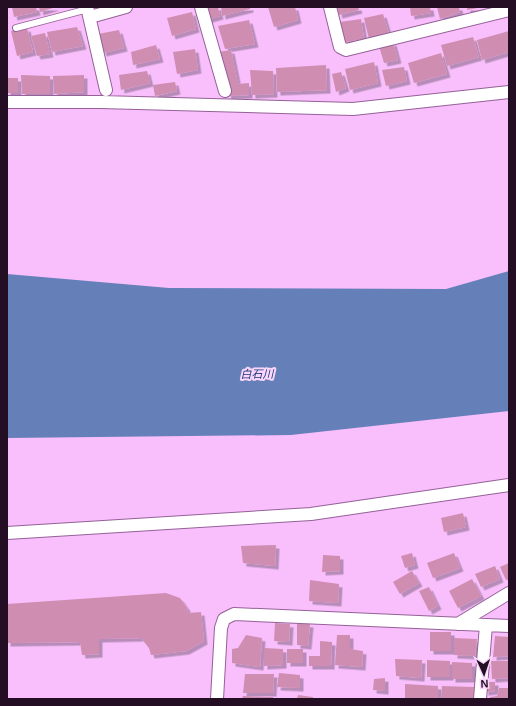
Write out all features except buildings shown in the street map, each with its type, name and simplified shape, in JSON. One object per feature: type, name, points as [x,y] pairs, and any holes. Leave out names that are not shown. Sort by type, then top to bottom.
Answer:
[{"type":"street","points":[[106,90],[88,11],[126,7]]},
{"type":"street","points":[[201,7],[225,91]]},
{"type":"street","points":[[330,7],[336,38],[340,47],[346,50],[509,10]]},
{"type":"street","points":[[7,102],[353,109],[509,92]]},
{"type":"street","points":[[7,533],[311,514],[509,485]]},
{"type":"street","points":[[458,624],[509,593]]},
{"type":"street","points":[[217,699],[221,628],[224,619],[234,614],[509,626]]},
{"type":"street","points":[[480,699],[486,625]]},
{"type":"lane","points":[[16,28],[88,11]]},
{"type":"water","name":"白石川","points":[[509,271],[509,411],[291,435],[7,438],[7,274],[169,288],[446,289]]}]
